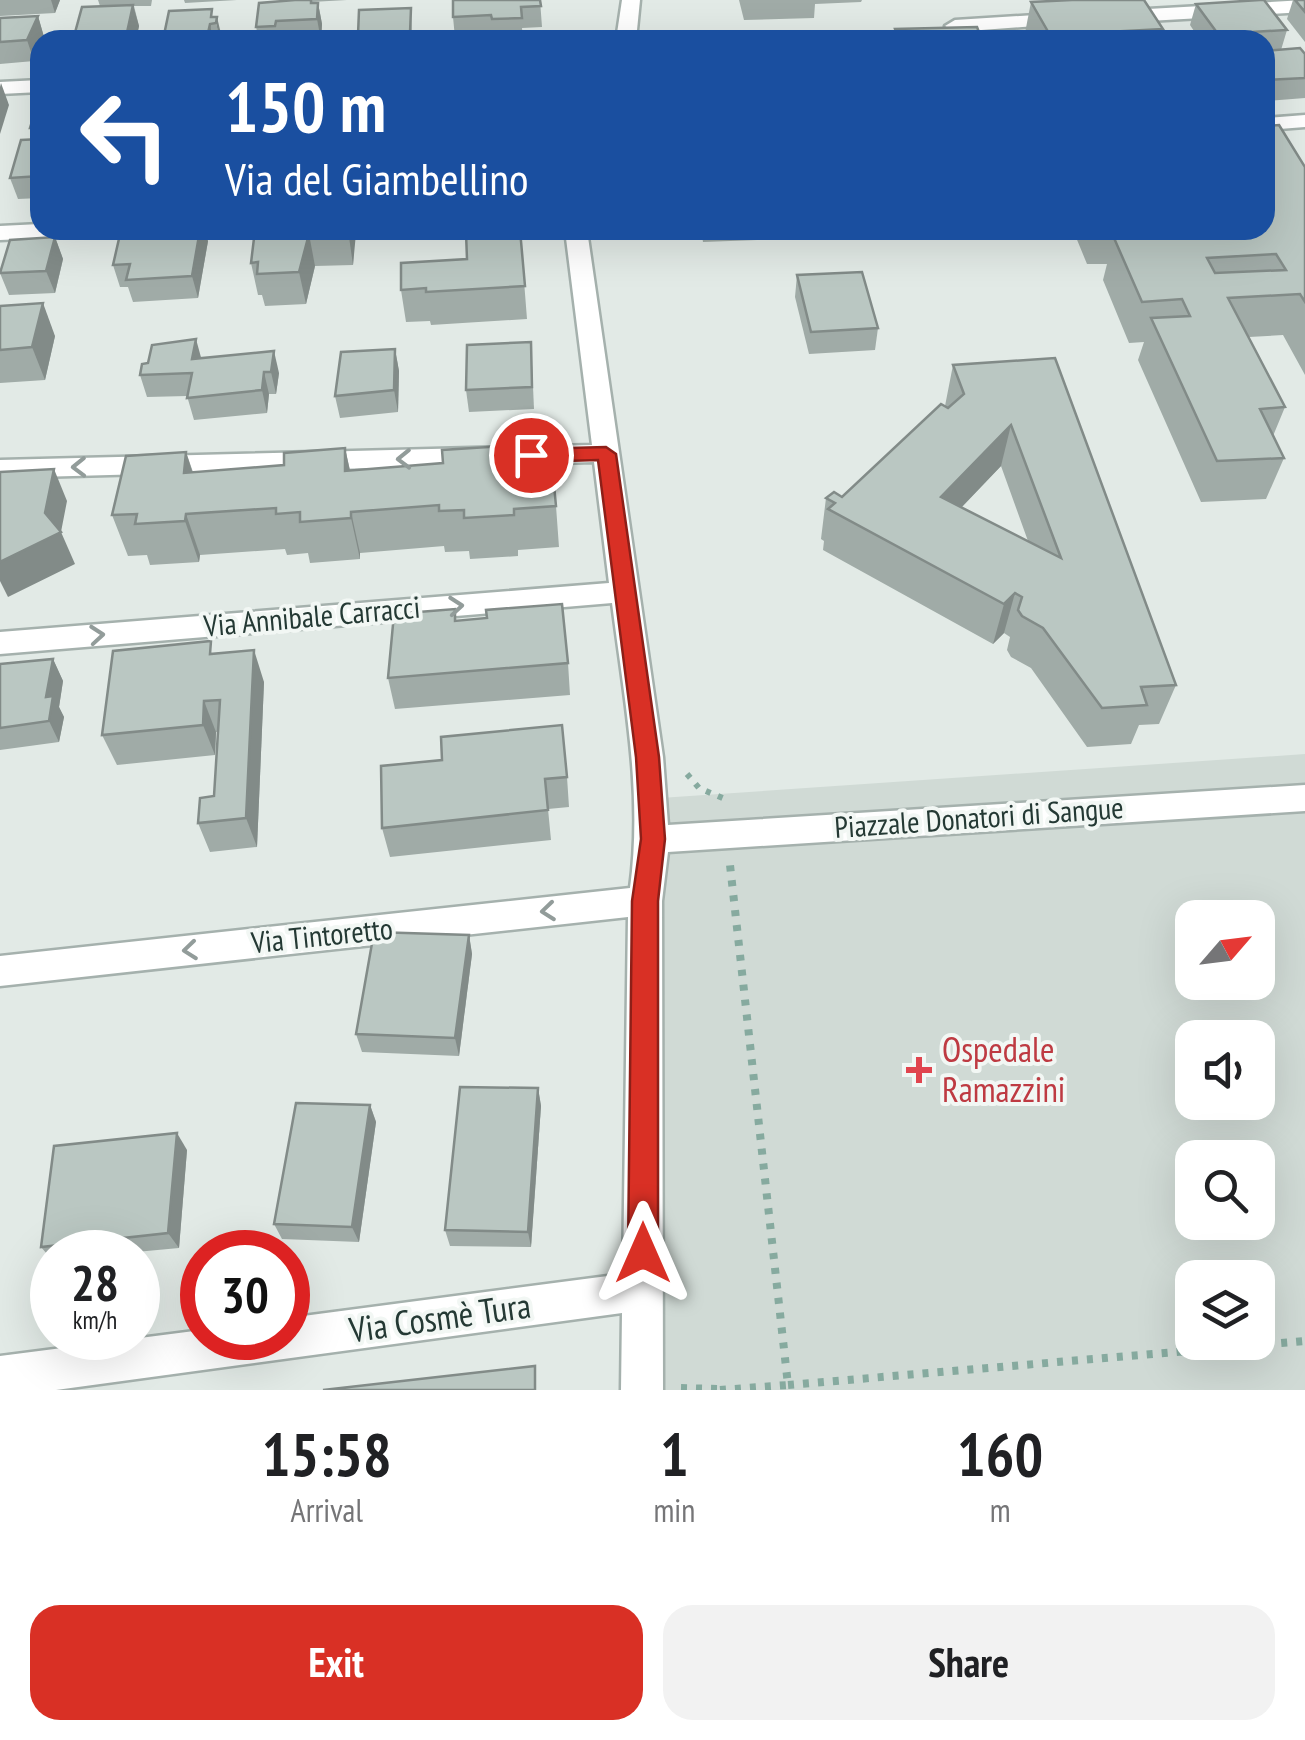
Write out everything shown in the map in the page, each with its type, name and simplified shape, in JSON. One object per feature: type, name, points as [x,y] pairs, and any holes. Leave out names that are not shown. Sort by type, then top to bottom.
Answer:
[{"type":"street","points":[[627,30],[631,0]]},
{"type":"street","points":[[955,26],[1305,6]]},
{"type":"street","points":[[0,88],[30,86]]},
{"type":"street","points":[[1275,123],[1305,121]]},
{"type":"street","points":[[0,233],[30,232]]},
{"type":"street","points":[[577,240],[648,757],[653,839],[645,901],[642,1390]]},
{"type":"street","points":[[0,469],[606,454]]},
{"type":"street","name":"Via Annibale Carracci","points":[[0,643],[624,592]]},
{"type":"street","name":"Piazzale Donatori di Sangue","points":[[653,839],[1305,798]]},
{"type":"street","name":"Via Tintoretto","points":[[0,970],[645,901]]},
{"type":"street","name":"Via Cosmè Tura","points":[[0,1377],[642,1291]]},
{"type":"path","points":[[723,800],[788,1385]]},
{"type":"path","points":[[720,1390],[1305,1341]]},
{"type":"shaded area","name":"Ospedale Ramazzini","points":[[1305,754],[1305,1390],[654,1390],[660,798]]},
{"type":"building","points":[[453,0],[540,0],[541,6],[521,7],[522,18],[453,17]]},
{"type":"building","points":[[1144,0],[1163,29],[1047,30],[1031,2]]},
{"type":"building","points":[[1264,0],[1287,30],[1215,30],[1196,4]]},
{"type":"building","points":[[259,3],[318,3],[317,19],[276,21],[275,26],[256,27]]},
{"type":"building","points":[[133,5],[128,30],[76,30],[82,7]]},
{"type":"building","points":[[411,8],[410,30],[358,30],[359,10]]},
{"type":"building","points":[[212,9],[211,17],[217,17],[216,23],[210,24],[209,30],[165,30],[169,11]]},
{"type":"building","points":[[38,16],[27,40],[0,42],[0,18]]},
{"type":"building","points":[[977,27],[978,30],[895,30]]},
{"type":"building","points":[[1300,48],[1305,54],[1305,78],[1275,80],[1275,50]]},
{"type":"building","points":[[1275,125],[1279,125],[1305,167],[1305,302],[1300,294],[1228,298],[1285,407],[1260,409],[1284,458],[1217,461],[1151,318],[1190,316],[1182,299],[1142,302],[1115,240],[1275,240]],"holes":[[[1276,254],[1286,270],[1215,273],[1207,258]]]},
{"type":"building","points":[[21,140],[30,140],[30,177],[10,178]]},
{"type":"building","points":[[10,240],[54,240],[46,271],[0,273]]},
{"type":"building","points":[[119,240],[198,240],[192,276],[126,280],[130,264],[113,265]]},
{"type":"building","points":[[254,240],[307,240],[299,272],[257,274],[258,262],[251,263]]},
{"type":"building","points":[[466,240],[521,240],[525,286],[401,290],[401,263],[467,259]]},
{"type":"building","points":[[862,272],[878,328],[811,332],[797,275]]},
{"type":"building","points":[[43,303],[32,347],[0,350],[0,306]]},
{"type":"building","points":[[196,339],[192,359],[274,351],[271,372],[264,372],[262,390],[187,398],[192,373],[140,375],[152,345]]},
{"type":"building","points":[[531,342],[532,387],[466,390],[467,345]]},
{"type":"building","points":[[395,349],[394,390],[335,396],[341,352]]},
{"type":"building","points":[[1055,358],[1176,685],[1141,687],[1147,705],[1102,708],[1043,628],[1022,616],[1018,610],[1022,597],[1015,593],[1004,604],[828,509],[835,503],[826,498],[834,492],[842,497],[941,404],[948,408],[964,394],[953,365]],"holes":[[[1011,425],[1061,558],[941,497]]]},
{"type":"building","points":[[504,446],[505,468],[552,464],[556,506],[514,509],[514,515],[464,518],[464,510],[439,511],[439,505],[351,512],[351,518],[300,522],[300,512],[276,514],[276,508],[186,514],[185,521],[135,524],[137,514],[112,515],[126,456],[186,452],[184,473],[284,465],[284,453],[345,448],[345,471],[443,463],[442,450]]},
{"type":"building","points":[[54,469],[45,513],[61,532],[0,562],[0,472]]},
{"type":"building","points":[[562,604],[568,663],[388,678],[394,614],[455,609],[455,621],[487,618],[486,610]]},
{"type":"building","points":[[211,641],[210,654],[254,650],[246,818],[198,823],[200,798],[214,796],[220,700],[204,701],[203,725],[102,735],[113,651]]},
{"type":"building","points":[[53,659],[46,697],[53,696],[49,721],[0,728],[0,664]]},
{"type":"building","points":[[562,725],[567,777],[545,779],[548,810],[382,828],[381,766],[442,760],[441,737]]},
{"type":"building","points":[[374,932],[469,935],[455,1038],[356,1034]]},
{"type":"building","points":[[460,1087],[538,1088],[528,1232],[445,1230]]},
{"type":"building","points":[[296,1103],[370,1105],[352,1227],[274,1224]]},
{"type":"building","points":[[177,1133],[168,1233],[43,1230],[54,1146]]},
{"type":"building","points":[[535,1366],[535,1390],[323,1390]]},
{"type":"place","name":"Ospedale Ramazzini","points":[[919,1070]]},
{"type":"route","points":[[531,455],[606,454],[648,757],[653,839],[645,901],[643,1253]]}]
